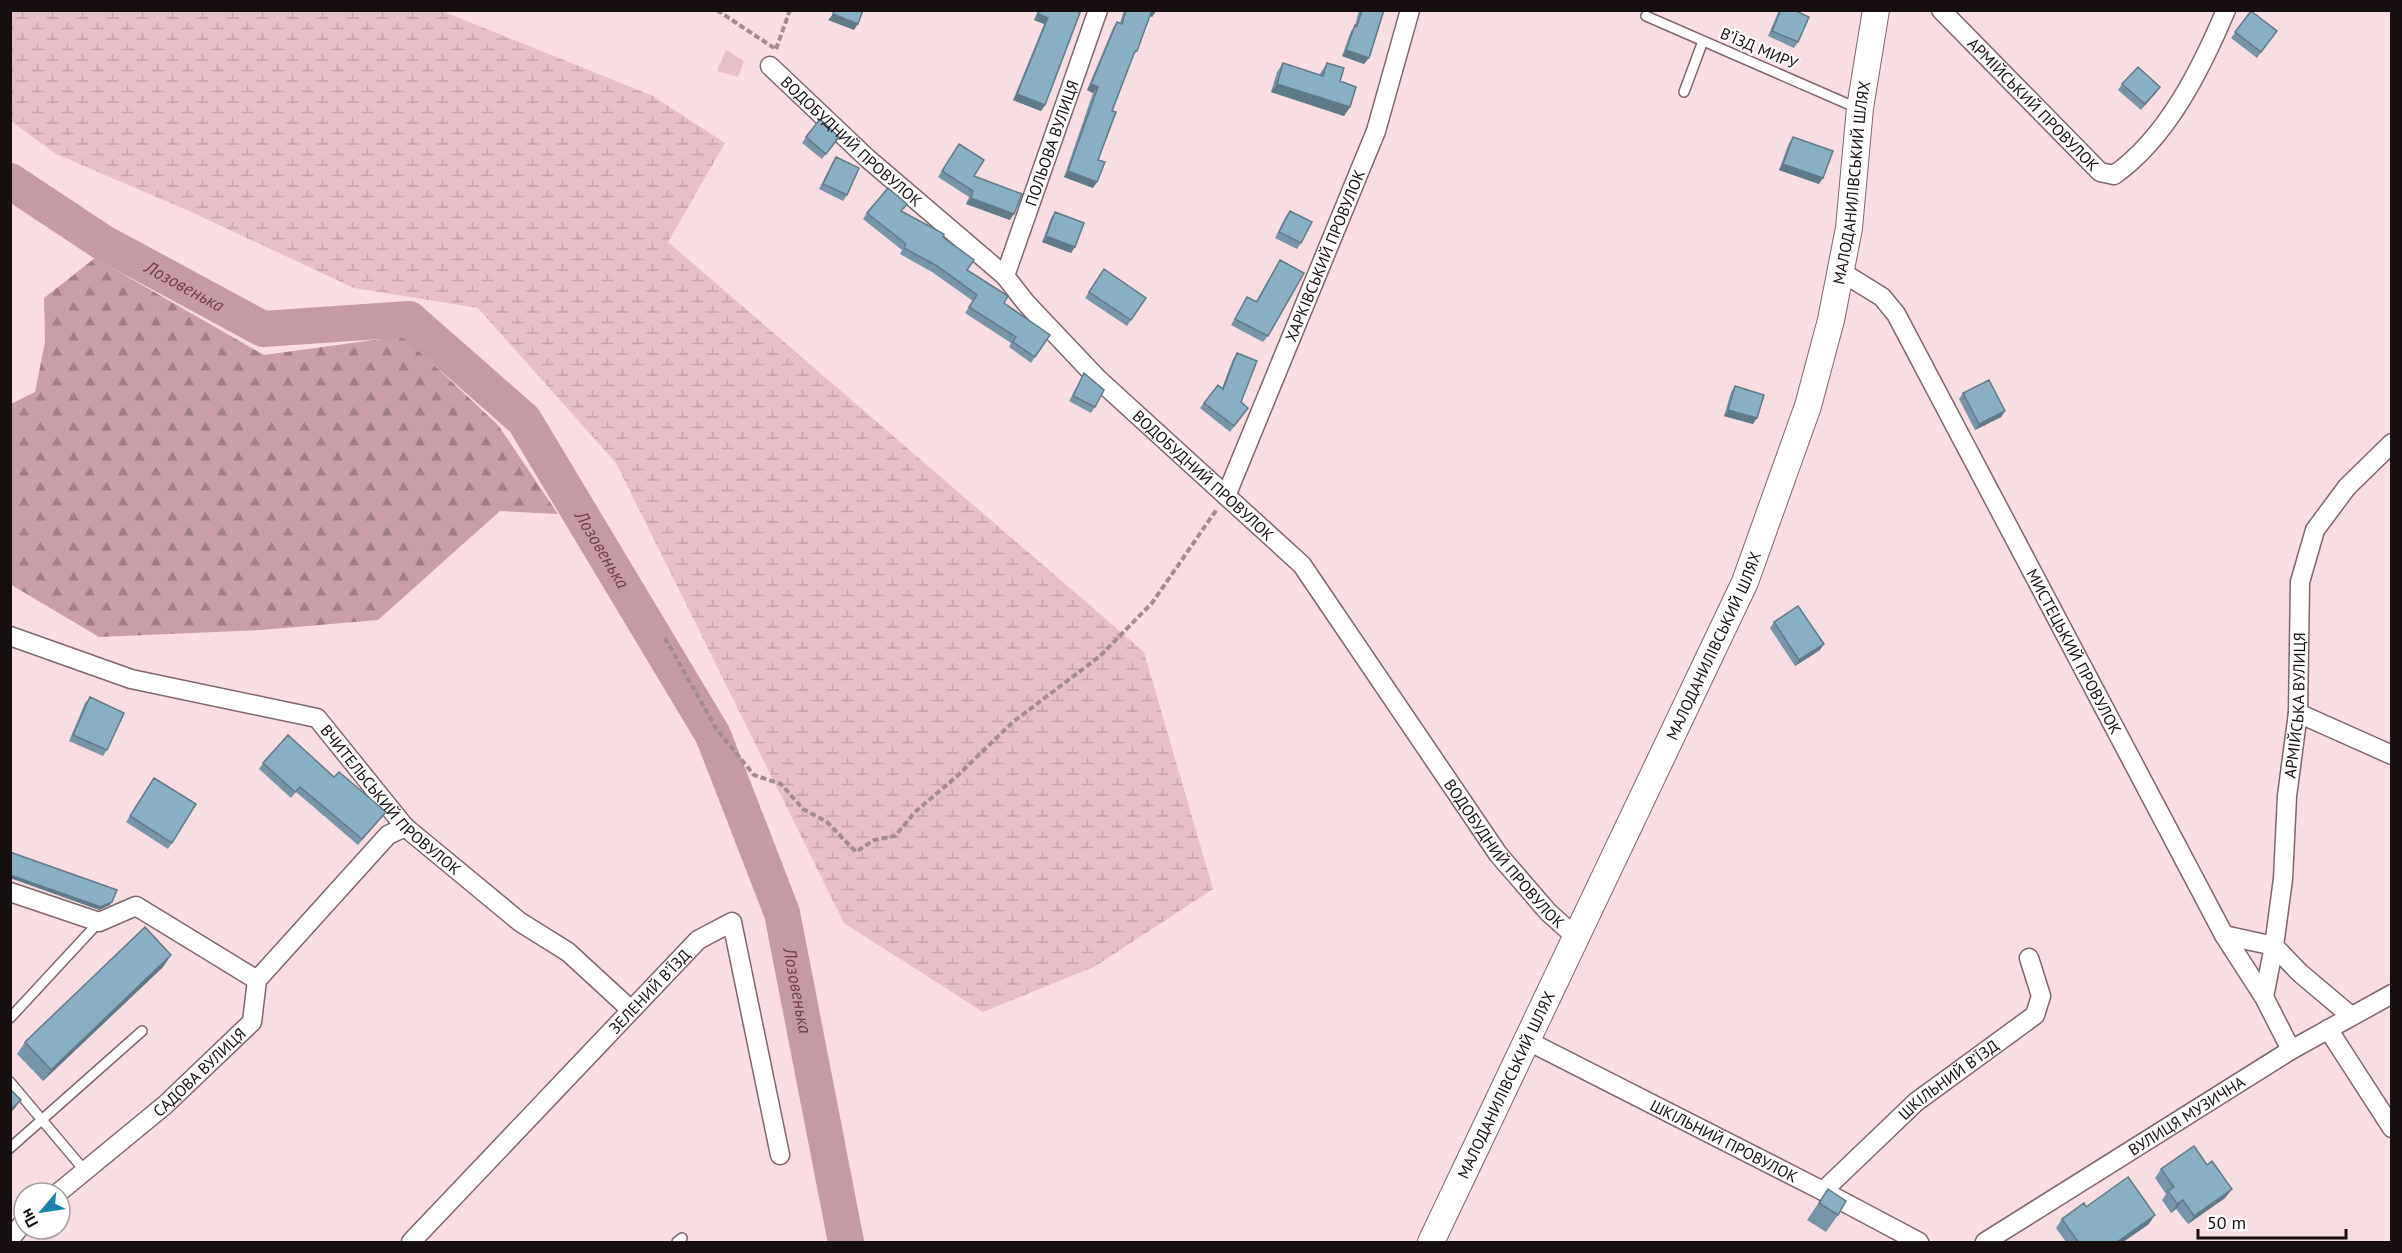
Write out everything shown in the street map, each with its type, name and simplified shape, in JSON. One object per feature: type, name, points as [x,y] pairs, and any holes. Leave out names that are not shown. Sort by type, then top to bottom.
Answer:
[{"type":"main road","name":"МАЛОДАНИЛІВСЬКИЙ ШЛЯХ","points":[[1431,1242],[1745,582],[1808,406],[1831,320],[1849,228],[1860,108],[1876,10]]},
{"type":"street","name":"ПОЛЬОВА ВУЛИЦЯ","points":[[1005,276],[1098,10]]},
{"type":"street","name":"ХАРКІВСЬКИЙ ПРОВУЛОК","points":[[1226,496],[1376,131],[1410,10]]},
{"type":"street","name":"АРМІЙСЬКИЙ ПРОВУЛОК","points":[[1941,10],[2100,172],[2114,175],[2130,164],[2154,137],[2185,92],[2226,10]]},
{"type":"street","name":"ВОДОБУДНИЙ ПРОВУЛОК","points":[[773,57],[867,158],[1005,276],[1026,303],[1098,379],[1302,565],[1498,854],[1548,912],[1577,938]]},
{"type":"street","name":"МИСТЕЦЬКИЙ ПРОВУЛОК","points":[[1840,271],[1882,297],[1896,314],[2224,935],[2264,998],[2291,1050]]},
{"type":"street","name":"АРМІЙСЬКА ВУЛИЦЯ","points":[[2264,998],[2283,879],[2287,796],[2298,713],[2300,582],[2315,530],[2347,487],[2391,442]]},
{"type":"street","name":"ВЧИТЕЛЬСЬКИЙ ПРОВУЛОК","points":[[10,636],[131,679],[317,718],[405,827],[520,922],[568,952],[631,1010]]},
{"type":"street","points":[[2298,713],[2391,755]]},
{"type":"street","points":[[10,892],[99,922],[136,906],[257,980],[388,835],[405,827]]},
{"type":"street","name":"ЗЕЛЕНИЙ В’ЇЗД","points":[[411,1242],[698,940],[732,922],[780,1155]]},
{"type":"street","points":[[2224,935],[2274,946],[2300,973],[2351,1016]]},
{"type":"street","name":"ШКІЛЬНИЙ В’ЇЗД","points":[[1823,1191],[1916,1102],[2035,1015],[2041,996],[2029,958]]},
{"type":"street","name":"САДОВА ВУЛИЦЯ","points":[[72,1182],[165,1105],[252,1022],[257,980]]},
{"type":"street","name":"ВУЛИЦЯ МУЗИЧНА","points":[[1985,1242],[2291,1050],[2391,994]]},
{"type":"street","points":[[2328,1029],[2391,1128]]},
{"type":"street","name":"ШКІЛЬНИЙ ПРОВУЛОК","points":[[1528,1041],[1919,1242]]},
{"type":"lane","name":"В’ЇЗД МИРУ","points":[[1646,16],[1860,108]]},
{"type":"lane","points":[[1684,92],[1703,41]]},
{"type":"lane","points":[[10,1018],[99,922]]},
{"type":"lane","points":[[10,1148],[142,1031]]},
{"type":"lane","points":[[10,1082],[85,1171]]},
{"type":"path","points":[[717,10],[773,57],[790,10]]},
{"type":"path","points":[[665,638],[717,730],[754,775],[781,784],[803,809],[826,822],[856,852],[874,840],[895,836],[915,812],[957,776],[1013,722],[1100,656],[1152,603],[1226,496]]},
{"type":"green space","points":[[11,10],[442,11],[653,96],[725,143],[668,242],[1144,652],[1213,889],[1094,967],[983,1012],[844,923],[616,463],[478,308],[354,288],[189,211],[56,154],[11,121]]},
{"type":"green space","points":[[726,50],[744,61],[738,77],[717,71]]},
{"type":"green space","points":[[95,258],[264,355],[403,336],[498,425],[558,514],[500,511],[378,620],[261,630],[99,637],[10,584],[11,404],[35,392],[45,342],[44,298]]},
{"type":"building","points":[[834,10],[863,10],[858,24],[833,14]]},
{"type":"building","points":[[1040,10],[1081,10],[1045,105],[1017,94],[1048,18],[1038,14]]},
{"type":"building","points":[[1126,10],[1152,10],[1112,111],[1116,112],[1098,160],[1105,162],[1097,182],[1068,171],[1098,87],[1091,84],[1117,22],[1122,24]]},
{"type":"building","points":[[1362,10],[1384,10],[1369,58],[1346,50]]},
{"type":"building","points":[[1781,10],[1794,10],[1809,17],[1798,42],[1772,31]]},
{"type":"building","points":[[2251,11],[2277,31],[2261,52],[2235,32]]},
{"type":"building","points":[[1283,63],[1323,76],[1327,63],[1344,68],[1340,81],[1356,87],[1350,107],[1277,84]]},
{"type":"building","points":[[2138,67],[2160,87],[2145,104],[2122,84]]},
{"type":"building","points":[[820,119],[839,137],[826,154],[806,137]]},
{"type":"building","points":[[1793,137],[1833,151],[1823,178],[1783,164]]},
{"type":"building","points":[[959,144],[984,160],[974,176],[1022,194],[1014,214],[971,198],[973,191],[942,171]]},
{"type":"building","points":[[836,157],[859,168],[847,195],[823,184]]},
{"type":"building","points":[[888,188],[907,204],[901,211],[944,234],[943,237],[974,260],[967,270],[1008,296],[1004,303],[1050,335],[1035,357],[1013,342],[1016,337],[969,307],[977,295],[937,266],[904,248],[906,244],[867,213]]},
{"type":"building","points":[[1290,211],[1312,222],[1301,243],[1279,232]]},
{"type":"building","points":[[1055,212],[1084,223],[1075,247],[1046,236]]},
{"type":"building","points":[[1280,260],[1304,273],[1268,336],[1235,319],[1247,297],[1257,302]]},
{"type":"building","points":[[1104,269],[1146,298],[1131,320],[1089,292]]},
{"type":"building","points":[[1237,353],[1257,361],[1241,402],[1248,408],[1234,426],[1204,403],[1218,385],[1223,389]]},
{"type":"building","points":[[1084,373],[1104,390],[1095,407],[1073,396]]},
{"type":"building","points":[[1989,380],[2005,411],[1979,424],[1963,393]]},
{"type":"building","points":[[1735,386],[1764,395],[1757,418],[1728,410]]},
{"type":"building","points":[[1798,606],[1824,644],[1799,660],[1774,622]]},
{"type":"building","points":[[90,697],[124,713],[107,750],[73,735]]},
{"type":"building","points":[[288,735],[334,777],[339,772],[386,812],[362,839],[300,787],[295,792],[263,763]]},
{"type":"building","points":[[154,778],[196,804],[172,843],[130,816]]},
{"type":"building","points":[[10,852],[117,890],[112,902],[101,907],[10,875]]},
{"type":"building","points":[[145,927],[171,955],[51,1070],[25,1042]]},
{"type":"building","points":[[10,1089],[21,1100],[10,1110]]},
{"type":"building","points":[[2194,1146],[2207,1165],[2212,1161],[2232,1189],[2194,1216],[2183,1200],[2177,1204],[2168,1191],[2174,1187],[2161,1169]]},
{"type":"building","points":[[2128,1177],[2155,1215],[2117,1242],[2078,1242],[2062,1219],[2084,1203],[2086,1207]]},
{"type":"building","points":[[1828,1189],[1846,1201],[1838,1215],[1819,1203]]},
{"type":"waterway","name":"Лозовенька","points":[[10,181],[102,242],[263,329],[409,319],[524,420],[713,735],[782,913],[846,1242]]}]
